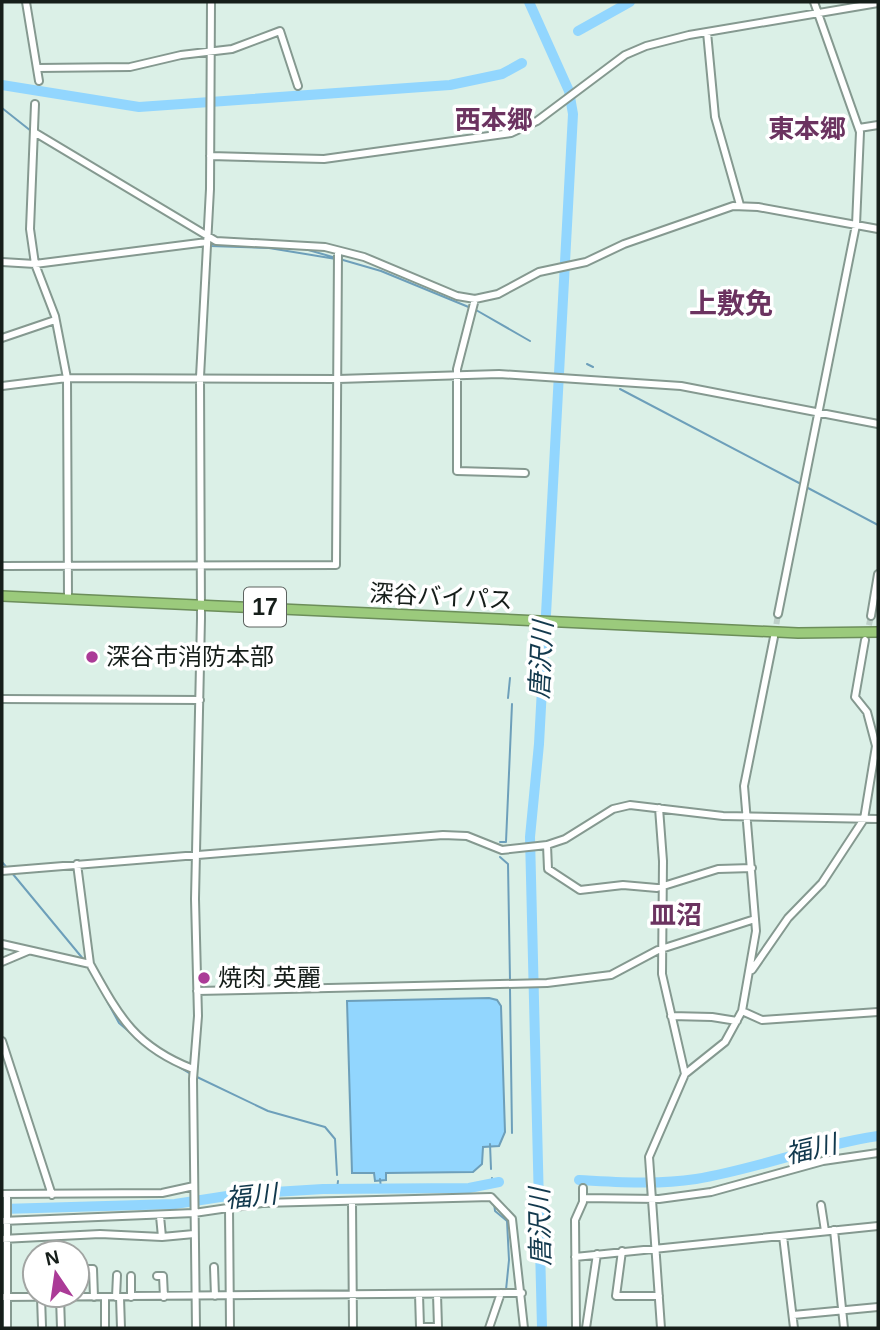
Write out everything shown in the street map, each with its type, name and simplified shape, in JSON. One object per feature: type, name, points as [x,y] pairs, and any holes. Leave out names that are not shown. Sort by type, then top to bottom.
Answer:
[{"type":"highway","name":"深谷バイパス","points":[[2,596],[798,633],[878,632]]},
{"type":"street","points":[[26,2],[38,81]]},
{"type":"street","points":[[196,1328],[193,1069],[197,991],[195,856],[200,700],[201,377],[210,156],[211,2]]},
{"type":"street","points":[[778,614],[856,225],[859,128],[814,2]]},
{"type":"street","points":[[210,156],[324,159],[511,133],[527,127],[634,50],[707,32],[878,3]]},
{"type":"street","points":[[38,68],[121,69],[232,49],[280,31],[298,86]]},
{"type":"street","points":[[707,32],[715,117],[740,205]]},
{"type":"street","points":[[35,104],[30,229],[35,264],[55,320],[67,378],[68,599]]},
{"type":"street","points":[[859,128],[878,125]]},
{"type":"street","points":[[34,132],[207,239],[304,244],[338,251],[364,257],[457,296],[475,299],[494,296],[534,275],[577,265],[624,244],[740,205],[878,229]]},
{"type":"street","points":[[2,262],[35,264],[207,239]]},
{"type":"street","points":[[2,566],[336,565],[338,251]]},
{"type":"street","points":[[475,299],[457,374],[457,471],[524,472]]},
{"type":"street","points":[[2,338],[55,320]]},
{"type":"street","points":[[2,386],[67,378],[338,379],[457,374],[538,376],[672,385],[878,424]]},
{"type":"street","points":[[871,616],[878,574]]},
{"type":"street","points":[[661,1328],[649,1157],[685,1074],[725,1042],[742,1011],[750,975],[755,919],[744,786],[774,636]]},
{"type":"street","points":[[750,975],[788,918],[822,883],[864,818],[876,746],[867,712],[855,697],[866,640]]},
{"type":"street","points":[[2,699],[200,700]]},
{"type":"street","points":[[2,871],[458,834],[496,848],[518,849],[565,839],[619,807],[659,808],[723,817],[745,815],[878,819]]},
{"type":"street","points":[[659,808],[662,974],[685,1074]]},
{"type":"street","points":[[546,845],[548,869],[576,889],[623,885],[662,887],[718,869],[752,868]]},
{"type":"street","points":[[77,864],[90,964],[119,1016],[130,1029],[154,1047],[193,1069]]},
{"type":"street","points":[[197,991],[523,984],[611,975],[662,949],[755,919]]},
{"type":"street","points":[[2,944],[90,964]]},
{"type":"street","points":[[2,962],[28,951]]},
{"type":"street","points":[[742,1011],[762,1020],[878,1012]]},
{"type":"street","points":[[671,1016],[712,1017],[737,1021]]},
{"type":"street","points":[[2,1041],[52,1195]]},
{"type":"street","points":[[583,1198],[651,1197],[711,1192],[823,1161],[878,1153]]},
{"type":"street","points":[[8,1328],[4,1297],[5,1196],[162,1193],[194,1188]]},
{"type":"street","points":[[576,1328],[575,1220],[583,1198],[583,1188]]},
{"type":"street","points":[[6,1220],[160,1216],[229,1207],[496,1199],[512,1219],[524,1328]]},
{"type":"street","points":[[352,1202],[353,1328]]},
{"type":"street","points":[[821,1205],[825,1231]]},
{"type":"street","points":[[229,1207],[230,1328]]},
{"type":"street","points":[[160,1216],[162,1237]]},
{"type":"street","points":[[101,1217],[105,1234]]},
{"type":"street","points":[[575,1257],[878,1226]]},
{"type":"street","points":[[834,1230],[844,1328]]},
{"type":"street","points":[[5,1238],[105,1234],[162,1237],[194,1234]]},
{"type":"street","points":[[783,1236],[794,1328]]},
{"type":"street","points":[[622,1251],[616,1296],[659,1296]]},
{"type":"street","points":[[586,1328],[597,1254]]},
{"type":"street","points":[[214,1267],[215,1296]]},
{"type":"street","points":[[91,1269],[93,1297],[522,1293]]},
{"type":"street","points":[[117,1275],[121,1328]]},
{"type":"street","points":[[131,1276],[131,1297]]},
{"type":"street","points":[[157,1276],[163,1276],[164,1297]]},
{"type":"street","points":[[489,1328],[501,1293]]},
{"type":"street","points":[[419,1294],[420,1327],[438,1327],[437,1294]]},
{"type":"street","points":[[104,1297],[105,1328]]},
{"type":"street","points":[[793,1315],[878,1307]]},
{"type":"street","points":[[43,1309],[43,1326]]},
{"type":"street","points":[[60,1309],[61,1328]]},
{"type":"water","points":[[497,1000],[501,1006],[505,1132],[499,1146],[483,1147],[482,1164],[473,1172],[386,1173],[386,1180],[375,1181],[374,1173],[352,1173],[347,1001]]},
{"type":"waterway","name":"唐沢川","points":[[529,2],[569,91],[573,114],[539,744],[530,837],[542,1328]]},
{"type":"waterway","points":[[578,31],[630,2]]},
{"type":"waterway","points":[[2,85],[139,107],[450,85],[502,74],[522,63]]},
{"type":"waterway","points":[[2,108],[31,131]]},
{"type":"waterway","points":[[73,159],[206,239]]},
{"type":"waterway","points":[[210,246],[269,248],[336,259]]},
{"type":"waterway","points":[[305,249],[381,271],[471,308]]},
{"type":"waterway","points":[[476,310],[530,341]]},
{"type":"waterway","points":[[587,364],[593,367]]},
{"type":"waterway","points":[[620,389],[801,484]]},
{"type":"waterway","points":[[808,488],[878,525]]},
{"type":"waterway","points":[[508,698],[510,678]]},
{"type":"waterway","points":[[500,842],[506,842],[512,704]]},
{"type":"waterway","points":[[500,857],[508,864],[510,980]]},
{"type":"waterway","points":[[2,862],[8,869]]},
{"type":"waterway","points":[[12,873],[84,960]]},
{"type":"waterway","points":[[89,968],[119,1023],[147,1047]]},
{"type":"waterway","points":[[510,989],[512,1133]]},
{"type":"waterway","points":[[161,1056],[189,1073]]},
{"type":"waterway","points":[[197,1077],[268,1111],[325,1127],[335,1139],[337,1175]]},
{"type":"waterway","name":"福川","points":[[579,1180],[652,1182],[696,1179],[878,1136]]},
{"type":"waterway","points":[[490,1144],[491,1169]]},
{"type":"waterway","name":"福川","points":[[492,1178],[494,1187]]},
{"type":"waterway","points":[[380,1179],[381,1188]]},
{"type":"waterway","name":"福川","points":[[337,1189],[338,1181]]},
{"type":"waterway","name":"福川","points":[[2,1209],[175,1204],[240,1194],[323,1189],[469,1188],[499,1182]]},
{"type":"waterway","points":[[494,1203],[495,1211],[507,1221],[509,1260],[506,1290]]},
{"type":"tunnel","points":[[775,633],[778,614]]},
{"type":"tunnel","points":[[867,634],[871,616]]},
{"type":"place","name":"深谷市消防本部","points":[[92,657]]},
{"type":"place","name":"焼肉 英麗","points":[[204,978]]},
{"type":"district","name":"西本郷","points":[[494,120]]},
{"type":"district","name":"東本郷","points":[[807,129]]},
{"type":"district","name":"上敷免","points":[[731,303]]},
{"type":"district","name":"皿沼","points":[[676,915]]}]
